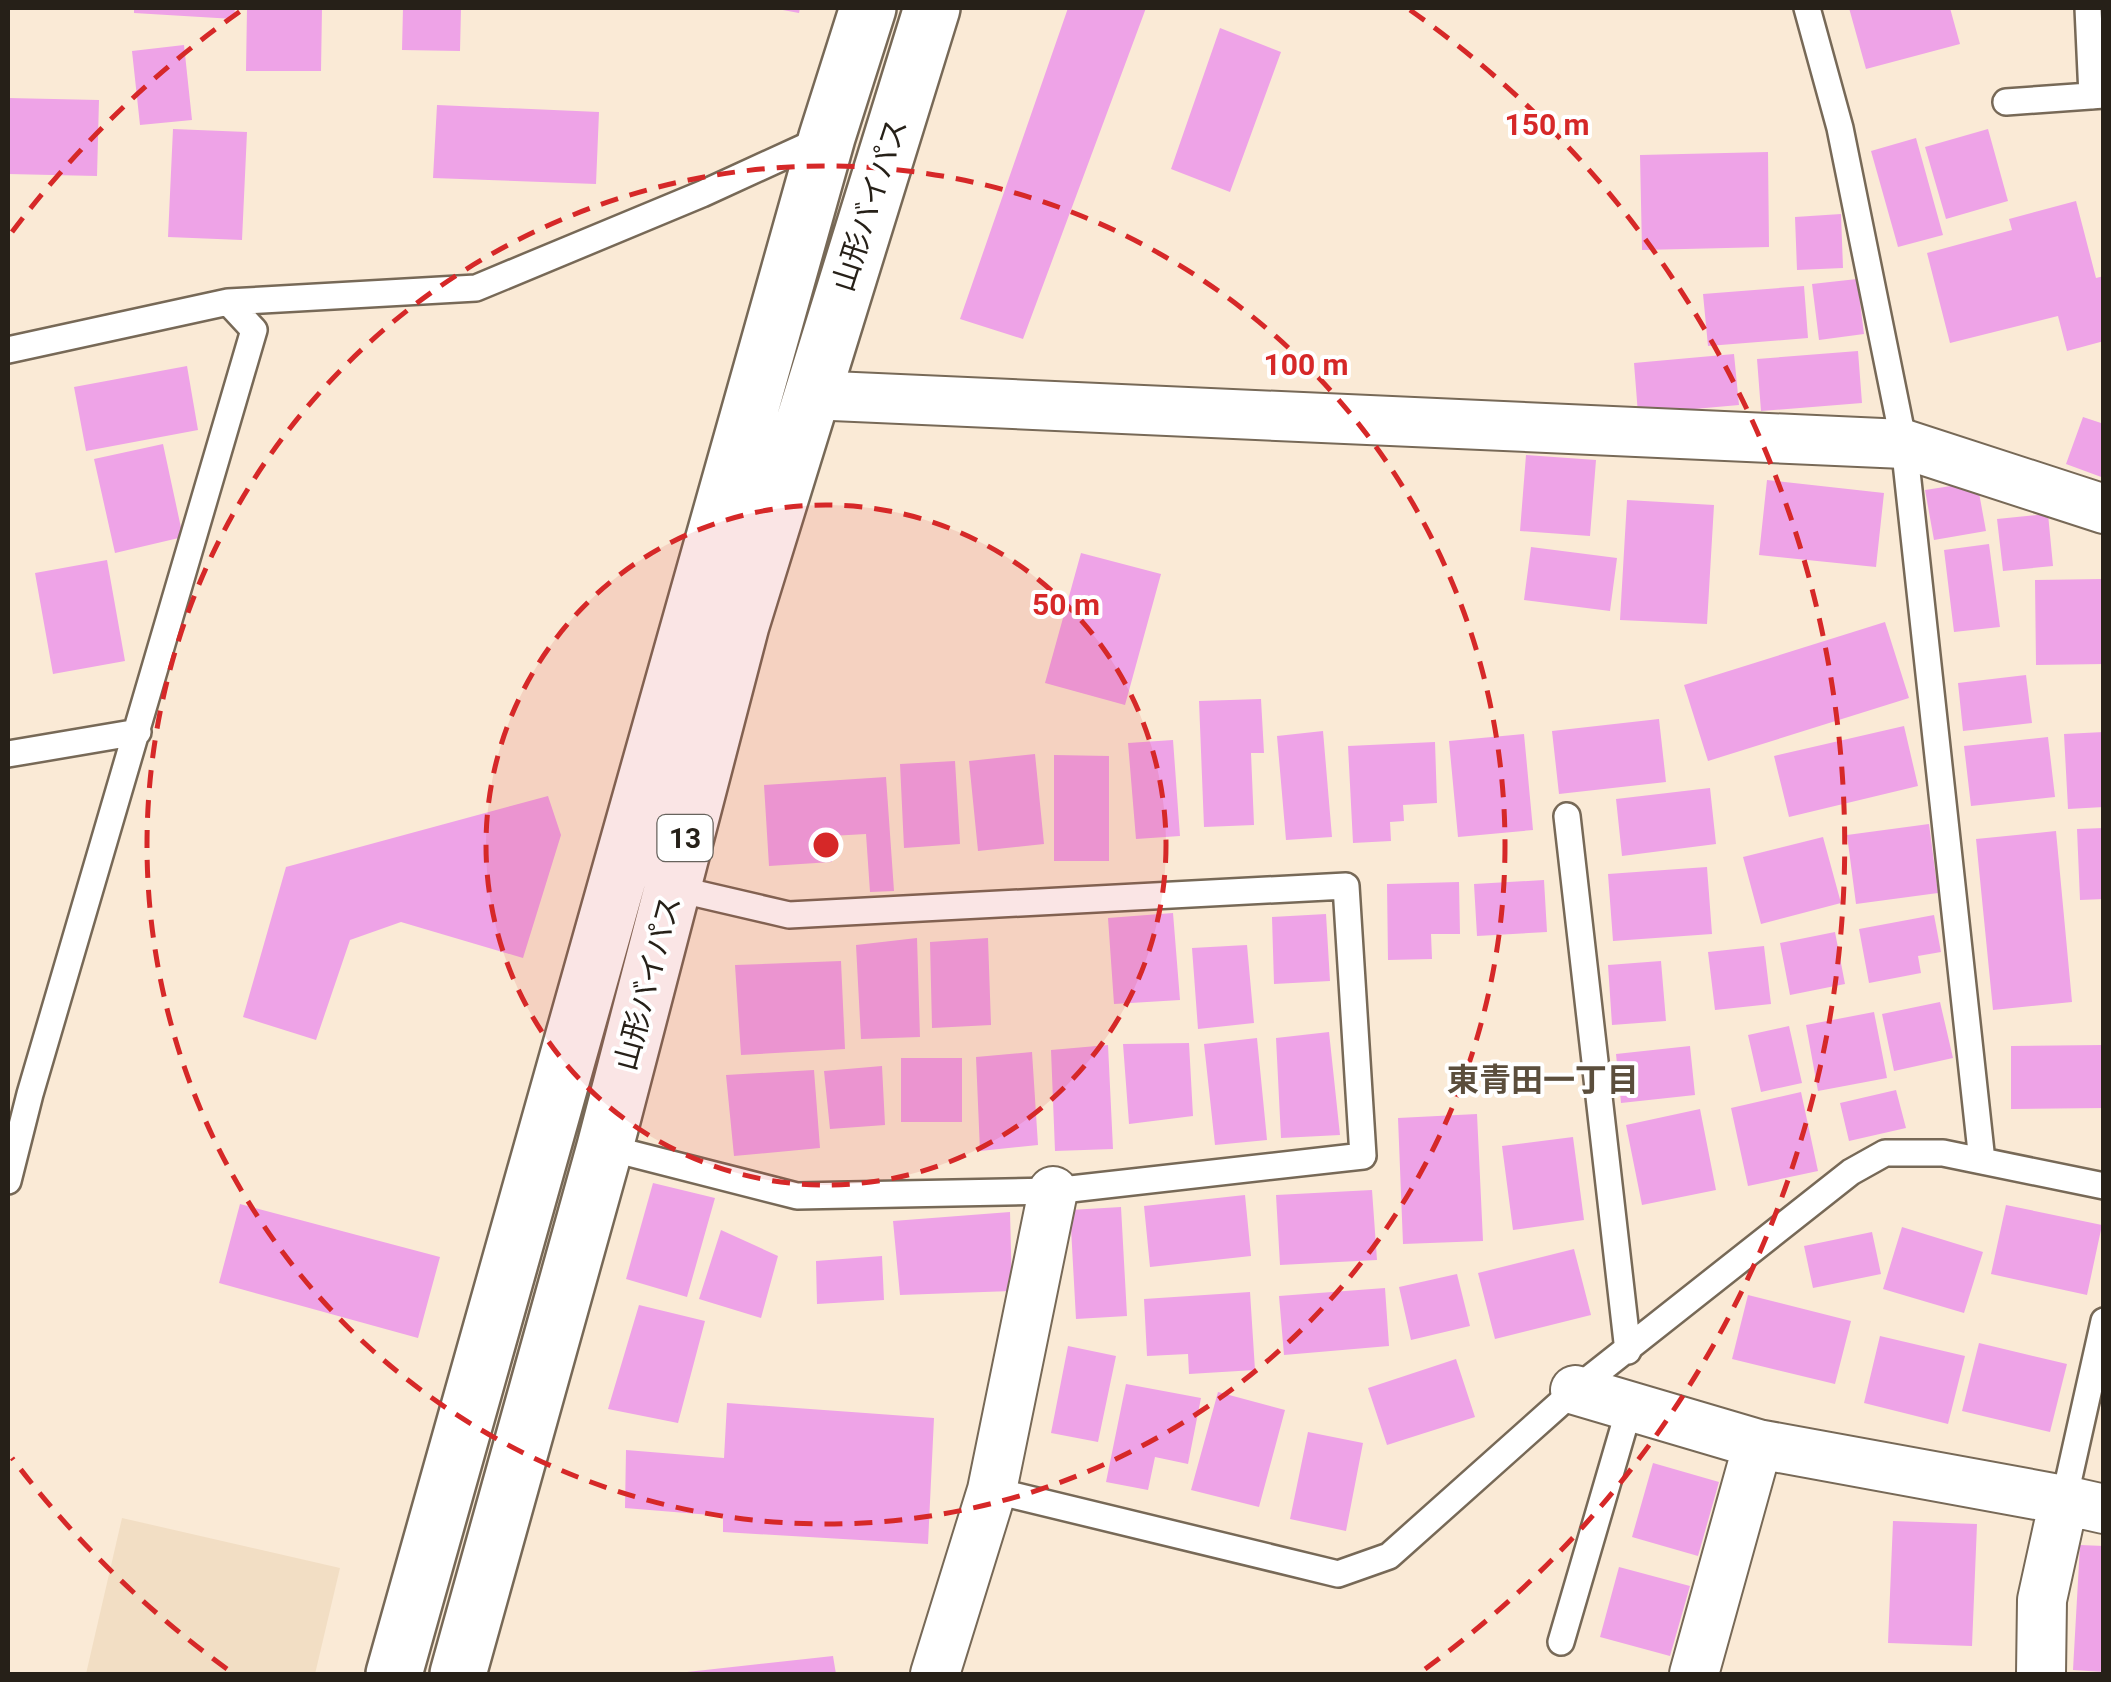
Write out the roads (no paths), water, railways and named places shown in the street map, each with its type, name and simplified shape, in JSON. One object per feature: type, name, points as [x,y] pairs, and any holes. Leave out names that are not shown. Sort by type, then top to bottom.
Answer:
[{"type":"highway","name":"山形バイパス","points":[[394,1674],[826,136],[868,8]]},
{"type":"highway","name":"山形バイパス","points":[[458,1674],[605,1147],[741,625],[932,8]]},
{"type":"street","points":[[810,395],[1904,444],[2104,510]]},
{"type":"street","points":[[935,1674],[992,1490],[1053,1191]]},
{"type":"street","points":[[1575,1390],[1758,1444],[2084,1504],[2042,1600],[2042,1674]]},
{"type":"street","points":[[1694,1674],[1758,1444]]},
{"type":"lane","points":[[1807,8],[1840,128],[1904,444],[1982,1161]]},
{"type":"lane","points":[[2006,102],[2098,95],[2088,8]]},
{"type":"lane","points":[[8,350],[228,302],[476,288],[702,194],[826,136]]},
{"type":"lane","points":[[8,1181],[19,1096],[138,732],[254,330],[228,302]]},
{"type":"lane","points":[[8,754],[138,732]]},
{"type":"lane","points":[[1566,816],[1628,1350]]},
{"type":"lane","points":[[605,1147],[797,1196],[1053,1191],[1363,1156],[1346,886],[788,915],[672,888]]},
{"type":"lane","points":[[992,1490],[1338,1574],[1389,1556],[1575,1390],[1851,1172],[1885,1153],[1943,1153],[2104,1186]]},
{"type":"lane","points":[[2084,1504],[2104,1321]]},
{"type":"lane","points":[[1561,1642],[1630,1406]]},
{"type":"district","name":"東青田一丁目","points":[[1543,1080]]}]
